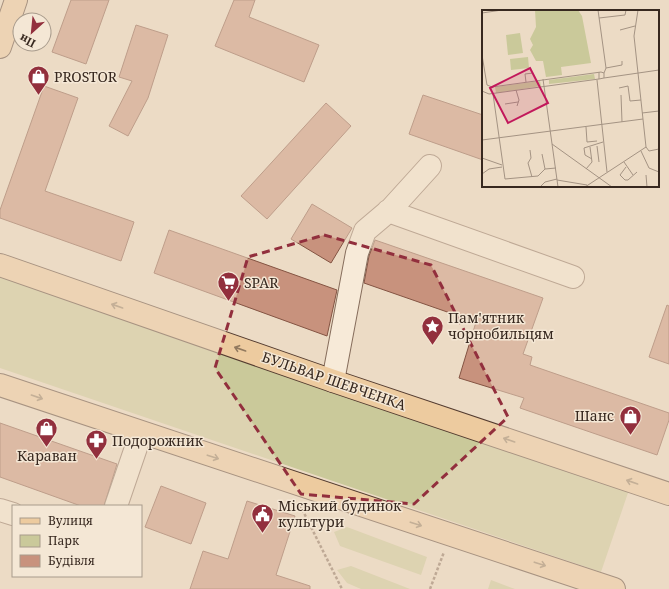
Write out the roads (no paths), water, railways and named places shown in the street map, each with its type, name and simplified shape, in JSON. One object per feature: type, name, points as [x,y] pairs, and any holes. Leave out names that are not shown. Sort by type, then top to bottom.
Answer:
[{"type":"main road","points":[[0,47],[16,0]]},
{"type":"main road","name":"БУЛЬВАР ШЕВЧЕНКА","points":[[0,265],[332,381],[669,494]]},
{"type":"main road","points":[[0,385],[614,589]]},
{"type":"lane","points":[[332,381],[357,253],[365,231],[388,211],[430,166]]},
{"type":"lane","points":[[388,211],[573,277]]},
{"type":"lane","points":[[116,505],[141,433]]},
{"type":"lane","points":[[0,510],[12,514]]},
{"type":"place","name":"PROSTOR","points":[[39,96]]},
{"type":"place","name":"SPAR","points":[[229,302]]},
{"type":"place","name":"Пам'ятник чорнобильцям","points":[[433,346]]},
{"type":"place","name":"Шанс","points":[[630,436]]},
{"type":"place","name":"Караван","points":[[47,448]]},
{"type":"place","name":"Подорожник","points":[[97,460]]},
{"type":"place","name":"Міський будинок культури","points":[[263,534]]}]
